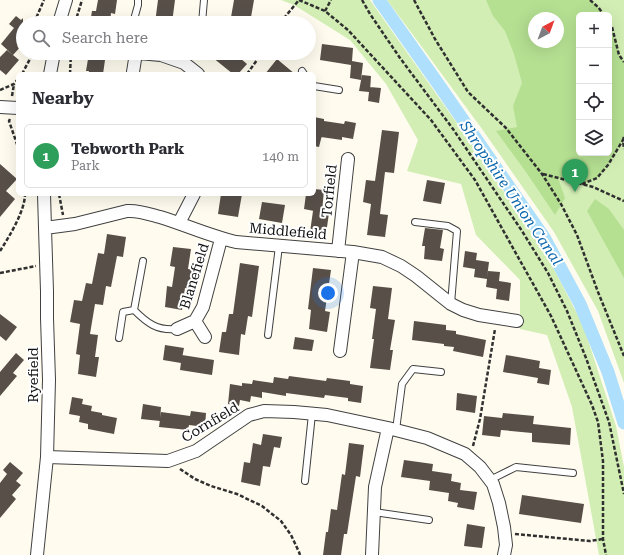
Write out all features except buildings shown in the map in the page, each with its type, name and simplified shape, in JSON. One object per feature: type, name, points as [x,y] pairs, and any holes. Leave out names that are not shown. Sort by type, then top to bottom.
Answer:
[{"type":"street","points":[[61,16],[66,0]]},
{"type":"street","points":[[50,72],[53,60]]},
{"type":"street","points":[[133,72],[136,60]]},
{"type":"street","points":[[175,60],[184,63],[195,72]]},
{"type":"street","points":[[0,107],[16,108]]},
{"type":"street","name":"Torfield","points":[[338,251],[348,159]]},
{"type":"street","name":"Ryefield","points":[[37,555],[47,457],[49,380],[44,196]]},
{"type":"street","points":[[179,223],[193,196]]},
{"type":"street","name":"Middlefield","points":[[45,228],[75,224],[135,210],[179,223],[221,239],[236,242],[353,252],[382,257],[401,266],[451,304],[463,310],[479,315],[517,321]]},
{"type":"street","name":"Blanefield","points":[[177,329],[195,322],[203,306],[221,239]]},
{"type":"street","points":[[340,351],[353,252]]},
{"type":"street","name":"Blanefield","points":[[195,322],[205,337]]},
{"type":"street","name":"Cornfield","points":[[47,457],[168,461],[196,451],[249,415],[264,411],[327,415],[427,438],[465,454],[480,467],[493,484],[499,503],[505,533],[506,545],[504,555]]},
{"type":"street","points":[[372,555],[375,487],[392,429]]},
{"type":"lane","points":[[135,16],[138,0]]},
{"type":"lane","points":[[203,16],[204,0]]},
{"type":"lane","points":[[316,86],[339,90]]},
{"type":"lane","points":[[415,222],[448,226],[457,231],[451,304]]},
{"type":"lane","points":[[268,335],[279,246]]},
{"type":"lane","points":[[134,310],[143,261]]},
{"type":"lane","points":[[134,310],[144,320],[157,327],[167,330],[177,329]]},
{"type":"lane","points":[[119,338],[123,312],[134,310]]},
{"type":"lane","points":[[392,429],[402,384],[413,369],[441,372]]},
{"type":"lane","points":[[305,482],[312,414]]},
{"type":"lane","points":[[490,480],[516,467],[573,473]]},
{"type":"lane","points":[[374,512],[429,520]]},
{"type":"path","points":[[37,16],[44,0]]},
{"type":"path","points":[[77,16],[82,0]]},
{"type":"path","points":[[286,16],[299,0],[325,12],[348,30],[431,120],[475,180],[551,316],[592,405],[598,422],[603,461],[603,539],[606,555]]},
{"type":"path","points":[[325,12],[331,0]]},
{"type":"path","points":[[362,0],[400,58],[453,129],[522,231],[548,273],[567,311],[609,422],[624,494]]},
{"type":"path","points":[[414,0],[435,39],[468,92],[506,128],[542,174],[561,204],[577,235],[624,356]]},
{"type":"path","points":[[590,0],[601,12]]},
{"type":"path","points":[[612,27],[619,55],[624,62]]},
{"type":"path","points":[[23,72],[30,60]]},
{"type":"path","points":[[70,72],[71,60]]},
{"type":"path","points":[[248,72],[257,60]]},
{"type":"path","points":[[0,90],[14,84],[16,82]]},
{"type":"path","points":[[582,184],[597,178],[608,165],[623,138]]},
{"type":"path","points":[[623,138],[624,149]]},
{"type":"path","points":[[542,174],[593,187],[624,201]]},
{"type":"path","points":[[0,251],[13,231],[25,200],[25,196]]},
{"type":"path","points":[[59,196],[66,225]]},
{"type":"path","points":[[0,272],[46,265]]},
{"type":"path","points":[[470,458],[480,419],[497,318]]},
{"type":"path","points":[[168,461],[195,479],[211,486],[237,494],[262,506],[281,521],[294,541],[300,555]]},
{"type":"path","points":[[505,533],[590,541],[603,539]]},
{"type":"green space","points":[[281,0],[370,0],[545,252],[583,325],[616,426],[624,467],[624,555],[599,555],[572,407],[547,335],[520,329],[520,280],[476,235],[461,184],[407,171],[418,140],[386,84],[350,40],[316,19],[316,16],[312,16],[294,5]]},
{"type":"green space","points":[[387,0],[624,0],[624,383],[598,311],[554,232],[482,129]]},
{"type":"green space","points":[[486,0],[590,0],[602,12],[576,12],[576,156],[612,156],[612,27],[619,55],[624,62],[623,140],[608,165],[597,178],[582,184],[558,178],[565,198],[555,215],[496,131],[517,127],[513,106],[522,83],[514,54],[505,31],[493,16]]},
{"type":"green space","points":[[595,199],[609,209],[624,230],[624,278],[587,211]]},
{"type":"waterway","name":"Shropshire Union Canal","points":[[379,0],[545,239],[580,304],[608,372],[624,423]]},
{"type":"place","name":"Tebworth Park","points":[[575,192]]}]
